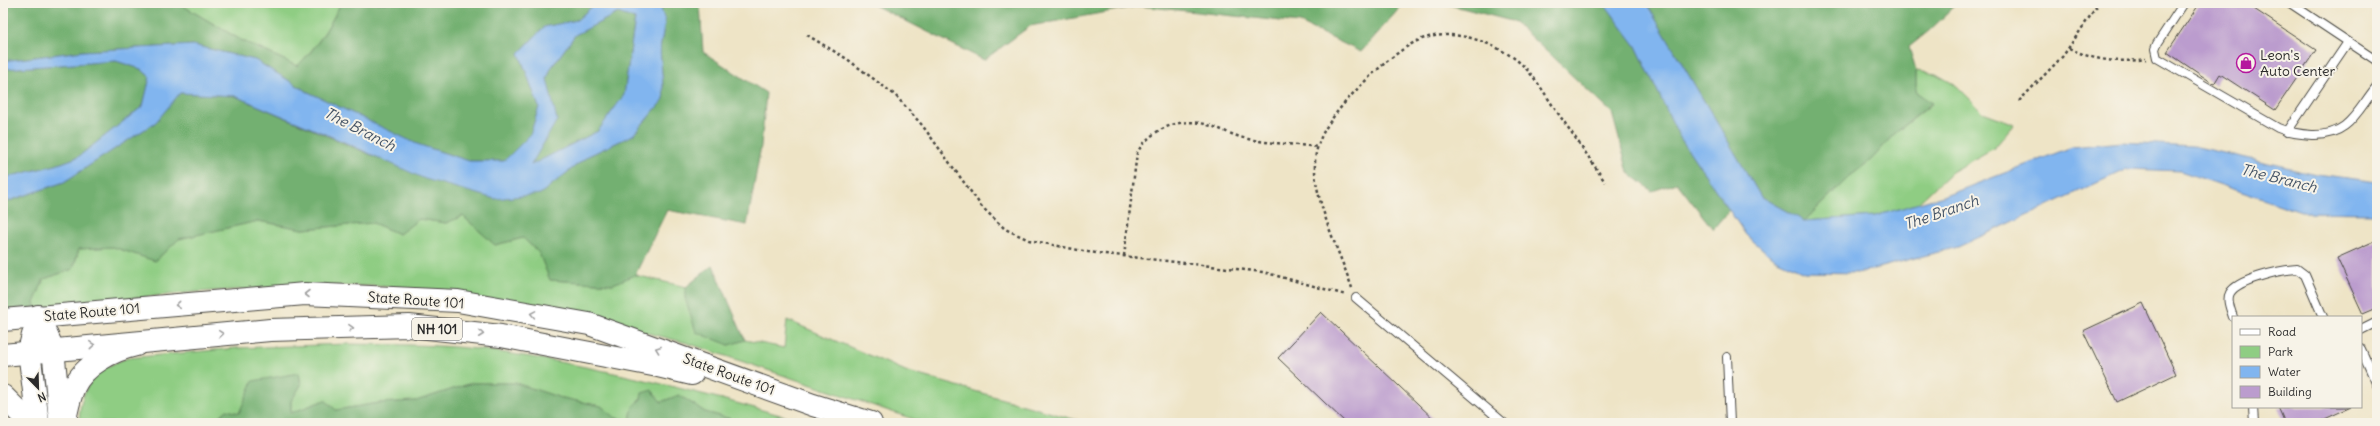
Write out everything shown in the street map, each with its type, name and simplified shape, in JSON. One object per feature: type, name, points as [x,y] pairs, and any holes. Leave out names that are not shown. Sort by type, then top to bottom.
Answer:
[{"type":"main road","name":"State Route 101","points":[[3,320],[305,294],[458,301],[589,324],[813,405],[871,423]]},
{"type":"main road","points":[[38,316],[53,349],[60,423]]},
{"type":"main road","points":[[38,316],[29,351],[38,423]]},
{"type":"main road","name":"State Route 101","points":[[3,355],[29,351],[270,330],[409,326],[501,336],[658,366],[813,405]]},
{"type":"main road","points":[[64,423],[74,387],[84,371],[125,348],[155,340]]},
{"type":"main road","points":[[3,396],[30,423]]},
{"type":"lane","points":[[2184,3],[2157,44],[2155,49],[2158,58],[2287,132],[2294,134],[2327,135],[2340,131],[2377,86]]},
{"type":"lane","points":[[2290,3],[2377,61]]},
{"type":"lane","points":[[2287,132],[2348,42]]},
{"type":"lane","points":[[2233,316],[2228,300],[2230,293],[2236,287],[2266,274],[2297,269],[2305,275],[2323,316]]},
{"type":"lane","points":[[1356,298],[1504,423]]},
{"type":"lane","points":[[2362,330],[2377,322]]},
{"type":"lane","points":[[2362,351],[2377,385]]},
{"type":"lane","points":[[1727,357],[1730,423]]},
{"type":"lane","points":[[2253,408],[2254,423]]},
{"type":"path","points":[[2019,101],[2051,70],[2069,48],[2099,3]]},
{"type":"path","points":[[807,35],[847,59],[896,95],[922,125],[982,207],[1005,229],[1029,240],[1124,256],[1263,272],[1315,285],[1356,298]]},
{"type":"path","points":[[1356,298],[1315,181],[1315,162],[1320,139],[1345,103],[1402,50],[1422,39],[1462,35],[1485,42],[1512,57],[1533,78],[1606,182]]},
{"type":"path","points":[[2069,48],[2088,58],[2136,61],[2158,58]]},
{"type":"path","points":[[1124,256],[1136,153],[1143,142],[1154,132],[1184,122],[1208,124],[1227,134],[1249,140],[1318,147]]},
{"type":"green space","points":[[3,3],[178,3],[241,40],[297,66],[311,52],[322,37],[341,3],[596,3],[577,20],[544,27],[519,53],[539,107],[530,135],[504,161],[469,161],[417,144],[306,91],[255,60],[193,45],[83,51],[3,61]]},
{"type":"green space","points":[[178,3],[341,3],[322,37],[297,66],[241,40]]},
{"type":"green space","points":[[659,3],[700,3],[703,52],[766,93],[761,146],[747,225],[667,210],[635,275],[613,284],[550,280],[539,253],[523,238],[495,245],[463,216],[446,223],[419,219],[399,234],[373,223],[303,229],[258,221],[179,239],[155,261],[113,247],[79,249],[73,269],[44,279],[34,303],[36,308],[3,310],[3,203],[64,182],[156,122],[179,93],[235,96],[376,157],[540,194],[588,156],[633,135],[664,99],[660,49],[665,21]]},
{"type":"green space","points":[[870,3],[1404,3],[1361,52],[1300,23],[1140,6],[1030,26],[984,60]]},
{"type":"green space","points":[[1443,3],[1604,3],[1636,46],[1679,136],[1729,210],[1713,229],[1677,183],[1652,191],[1628,172],[1612,113],[1515,22]]},
{"type":"green space","points":[[1646,3],[1958,3],[1930,30],[1909,47],[1916,71],[1916,92],[1932,103],[1893,135],[1872,159],[1849,177],[1804,221],[1761,197]]},
{"type":"green space","points":[[618,13],[635,19],[624,95],[598,131],[530,166],[536,155],[550,95],[547,79],[551,68],[575,35]]},
{"type":"green space","points":[[116,61],[141,69],[150,77],[143,106],[78,157],[56,165],[3,178],[3,69]]},
{"type":"green space","points":[[1916,71],[1936,74],[1957,86],[1983,112],[2015,124],[1994,148],[1951,172],[1917,204],[1875,216],[1804,221],[1849,177],[1872,159],[1893,135],[1932,104],[1916,92]]},
{"type":"green space","points":[[463,216],[495,245],[523,238],[539,253],[550,280],[613,284],[635,275],[686,287],[685,298],[728,345],[745,340],[784,348],[787,320],[908,372],[1087,423],[925,423],[687,343],[568,313],[438,292],[379,286],[306,286],[196,292],[36,308],[34,303],[44,279],[73,269],[79,249],[113,247],[155,261],[179,239],[258,221],[303,229],[373,223],[399,234],[419,219],[446,223]]},
{"type":"green space","points":[[713,265],[745,340],[729,345],[696,332],[685,298],[686,287]]},
{"type":"green space","points":[[347,344],[456,347],[532,357],[651,381],[808,423],[734,423],[731,419],[705,412],[679,395],[661,402],[641,399],[633,406],[630,420],[616,419],[601,406],[558,397],[516,383],[472,383],[416,401],[379,403],[336,410],[325,400],[291,413],[291,401],[301,385],[299,373],[239,413],[227,410],[212,423],[79,423],[82,399],[91,381],[106,368],[116,362],[128,358],[237,348]]},
{"type":"green space","points":[[299,373],[301,385],[291,401],[291,413],[325,400],[336,410],[379,403],[416,401],[472,383],[516,383],[558,397],[601,406],[616,418],[630,420],[633,406],[641,399],[642,393],[652,390],[661,402],[679,395],[705,412],[731,419],[734,423],[212,423],[227,410],[239,413],[253,381]]},
{"type":"water","name":"The Branch","points":[[596,3],[659,3],[665,21],[660,49],[664,99],[633,135],[588,156],[540,194],[495,199],[425,179],[344,142],[235,96],[180,93],[156,122],[64,182],[3,203],[3,178],[56,165],[78,157],[143,106],[150,77],[141,69],[116,61],[3,69],[3,61],[83,51],[193,45],[255,60],[306,91],[417,144],[469,161],[504,161],[530,135],[539,107],[519,53],[544,27],[577,20]],"holes":[[[618,13],[635,19],[624,95],[598,131],[531,165],[557,120],[547,79],[551,68],[575,35]]]},
{"type":"water","name":"The Branch","points":[[1604,3],[1646,3],[1761,197],[1804,221],[1875,216],[1950,194],[2072,147],[2122,142],[2193,146],[2317,174],[2377,182],[2377,213],[2301,212],[2180,171],[2127,169],[1958,247],[1858,273],[1804,272],[1773,258],[1746,235],[1679,136],[1636,46]]},
{"type":"building","name":"Leon's Auto Center","points":[[2200,3],[2245,3],[2316,50],[2275,110],[2220,74],[2214,84],[2167,52]]},
{"type":"building","points":[[2377,240],[2377,308],[2363,314],[2337,258]]},
{"type":"building","points":[[2143,303],[2176,374],[2117,402],[2083,331]]},
{"type":"building","points":[[1321,312],[1438,423],[1346,423],[1278,358]]},
{"type":"building","points":[[2278,408],[2349,408],[2316,423],[2285,423]]},
{"type":"place","name":"Leon's Auto Center","points":[[2246,63]]}]
